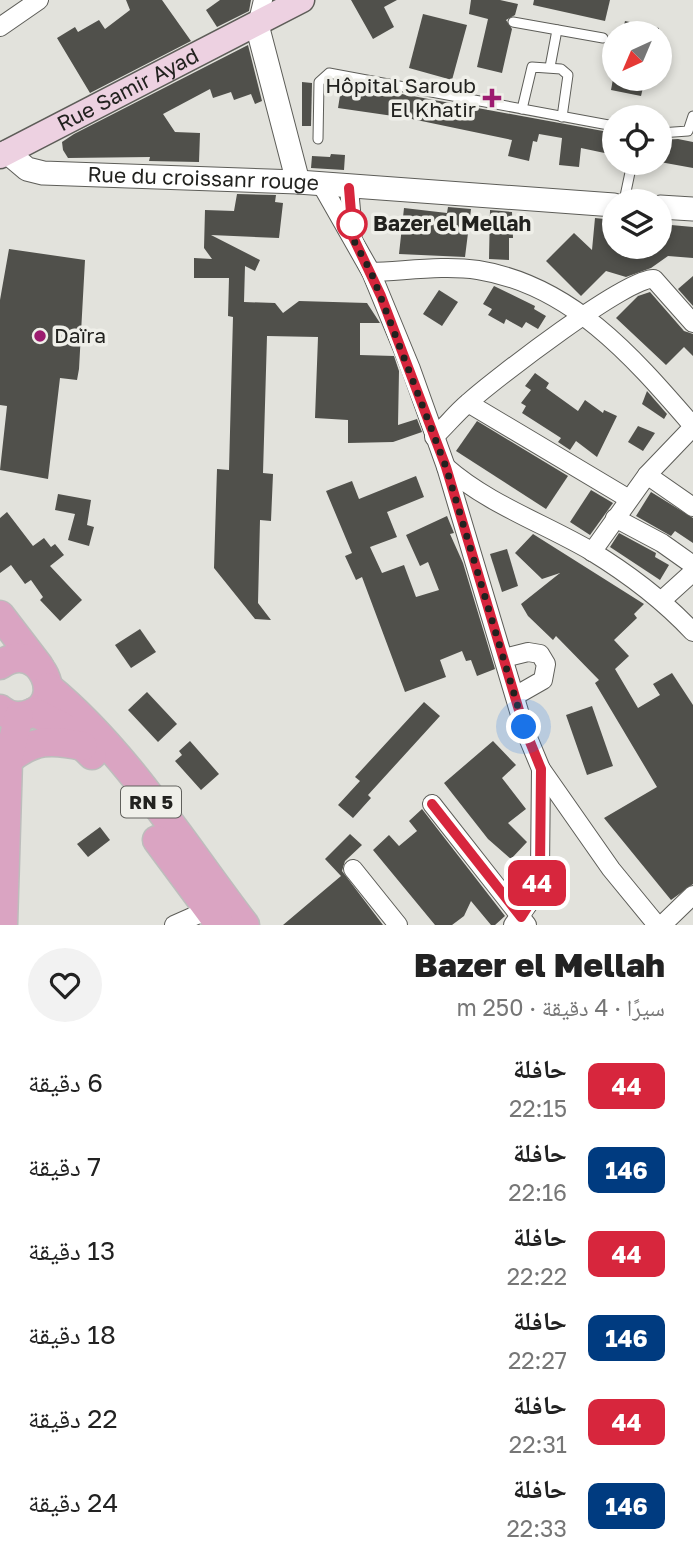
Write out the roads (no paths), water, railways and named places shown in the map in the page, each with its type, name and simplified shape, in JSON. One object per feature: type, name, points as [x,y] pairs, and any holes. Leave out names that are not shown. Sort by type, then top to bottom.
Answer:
[{"type":"main road","name":"Rue Samir Ayad","points":[[4,154],[303,0]]},
{"type":"main road","name":"RN 5","points":[[0,615],[43,677],[112,750],[161,830],[225,916]]},
{"type":"main road","points":[[0,665],[19,658],[43,677],[44,701],[18,712],[8,761],[3,925]]},
{"type":"main road","name":"RN 5","points":[[18,712],[63,727],[84,746],[161,830]]},
{"type":"main road","points":[[8,761],[23,748],[46,740],[84,746]]},
{"type":"street","points":[[0,27],[39,0]]},
{"type":"street","points":[[263,0],[257,25],[298,182]]},
{"type":"street","name":"Rue du croissanr rouge","points":[[4,154],[27,169],[43,173],[298,182],[349,188],[602,204]]},
{"type":"street","points":[[321,184],[371,272],[446,467],[515,696],[541,769],[611,869],[660,925],[693,895]]},
{"type":"street","points":[[349,188],[353,237]]},
{"type":"street","points":[[672,208],[693,209]]},
{"type":"street","points":[[371,272],[478,270],[538,289],[585,315],[635,358],[693,426],[648,475],[592,552]]},
{"type":"street","points":[[434,437],[468,403],[585,315],[647,278],[654,279],[693,323]]},
{"type":"street","points":[[468,403],[629,499]]},
{"type":"street","points":[[446,467],[466,484],[592,552],[661,601],[693,632]]},
{"type":"street","points":[[648,475],[693,507]]},
{"type":"street","points":[[615,518],[662,543],[693,565]]},
{"type":"street","points":[[661,601],[693,572]]},
{"type":"street","points":[[504,658],[528,652],[540,654],[546,664],[543,680],[515,696]]},
{"type":"street","points":[[432,804],[520,922],[535,895],[540,870],[541,769]]},
{"type":"street","points":[[353,869],[398,925]]},
{"type":"street","points":[[174,925],[225,916]]},
{"type":"lane","points":[[513,22],[602,38]]},
{"type":"lane","points":[[550,68],[557,30]]},
{"type":"lane","points":[[522,109],[530,69],[535,65],[561,69],[568,75],[562,117]]},
{"type":"lane","points":[[318,139],[319,82],[328,73],[602,124]]},
{"type":"lane","points":[[672,134],[682,134],[693,125],[693,116]]},
{"type":"place","name":"Hôpital Saroub El Khatir","points":[[492,98]]},
{"type":"place","name":"Bazer el Mellah","points":[[352,224]]},
{"type":"place","name":"Daïra","points":[[40,336]]}]
